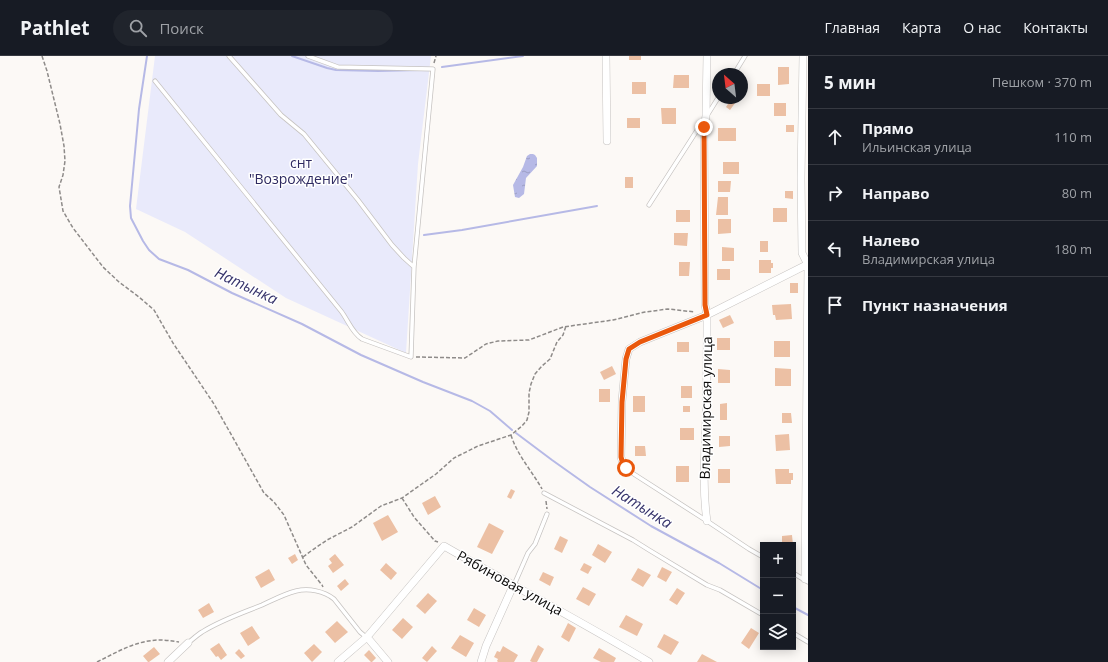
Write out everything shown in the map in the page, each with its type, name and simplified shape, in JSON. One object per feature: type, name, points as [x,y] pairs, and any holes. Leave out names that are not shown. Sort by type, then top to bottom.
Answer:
[{"type":"street","points":[[606,56],[607,141]]},
{"type":"street","name":"Владимирская улица","points":[[707,56],[706,116],[704,127],[705,305],[707,315],[707,391],[704,481],[705,508],[708,521]]},
{"type":"street","points":[[802,56],[802,253],[808,264],[806,580]]},
{"type":"street","points":[[626,468],[621,457],[622,417],[626,359],[629,349],[640,342],[707,315],[808,264]]},
{"type":"street","name":"Рябиновая улица","points":[[338,662],[367,637],[444,546],[513,586],[569,615],[649,662]]},
{"type":"street","points":[[481,662],[486,646],[513,586]]},
{"type":"street","points":[[367,637],[388,662]]},
{"type":"street","points":[[168,662],[188,643]]},
{"type":"lane","points":[[229,56],[281,115],[304,134],[358,200],[392,245],[414,266]]},
{"type":"lane","points":[[155,81],[341,311],[358,337],[411,357],[414,266],[433,69],[338,67],[308,56]]},
{"type":"lane","points":[[738,68],[745,56]]},
{"type":"lane","points":[[649,205],[714,104]]},
{"type":"lane","points":[[626,468],[760,555]]},
{"type":"lane","points":[[544,493],[633,540],[707,585],[720,590],[761,614]]},
{"type":"lane","points":[[513,586],[528,553],[535,544],[547,514]]},
{"type":"lane","points":[[796,575],[806,580]]},
{"type":"lane","points":[[188,643],[201,632],[224,620],[297,591],[313,590],[324,593],[334,599],[360,632],[367,637]]},
{"type":"lane","points":[[796,635],[808,642]]},
{"type":"path","points":[[42,56],[60,124],[64,146],[65,161],[59,187],[63,211],[73,228],[104,266],[119,282],[154,310],[173,343],[214,404],[264,493],[274,502],[284,515],[306,565],[322,585],[324,593]]},
{"type":"path","points":[[433,69],[436,56]]},
{"type":"path","points":[[411,357],[465,358],[486,344],[498,341],[530,340],[566,326],[613,320],[645,312],[668,309],[695,312]]},
{"type":"path","points":[[303,557],[327,540],[352,527],[381,506],[402,498],[436,474],[454,458],[478,446],[511,435],[522,426],[527,420],[529,412],[529,393],[535,374],[550,358],[566,326]]},
{"type":"path","points":[[511,435],[519,453],[538,480],[544,493],[547,514]]},
{"type":"path","points":[[402,498],[414,518],[435,541],[444,546]]},
{"type":"path","points":[[97,662],[124,648],[141,642],[159,640],[188,643]]},
{"type":"green space","name":"снт \"Возрождение\"","points":[[155,56],[431,56],[418,164],[406,353],[286,298],[185,232],[136,209]]},
{"type":"water","points":[[530,154],[535,155],[537,158],[537,166],[526,178],[524,194],[519,198],[515,197],[513,185],[527,156]]},
{"type":"building","points":[[629,56],[641,56],[641,60],[629,60]]},
{"type":"building","points":[[778,67],[789,67],[789,84],[778,85]]},
{"type":"building","points":[[674,75],[689,75],[689,88],[673,88]]},
{"type":"building","points":[[632,82],[646,82],[646,94],[632,94]]},
{"type":"building","points":[[757,84],[770,84],[770,96],[757,96]]},
{"type":"building","points":[[774,103],[786,103],[786,116],[774,116]]},
{"type":"building","points":[[728,104],[734,104],[730,110],[726,107]]},
{"type":"building","points":[[661,108],[676,108],[676,124],[662,124]]},
{"type":"building","points":[[627,118],[640,118],[640,128],[627,128]]},
{"type":"building","points":[[786,125],[794,125],[794,132],[786,132]]},
{"type":"building","points":[[718,128],[736,128],[736,141],[718,141]]},
{"type":"building","points":[[723,162],[739,162],[739,174],[723,174]]},
{"type":"building","points":[[625,177],[633,177],[633,188],[625,188]]},
{"type":"building","points":[[718,181],[731,181],[730,192],[718,192]]},
{"type":"building","points":[[785,191],[793,191],[793,199],[785,198]]},
{"type":"building","points":[[718,197],[728,197],[728,215],[716,215]]},
{"type":"building","points":[[773,208],[787,208],[787,222],[773,222]]},
{"type":"building","points":[[676,210],[690,210],[690,222],[676,222]]},
{"type":"building","points":[[718,219],[731,219],[731,233],[718,234]]},
{"type":"building","points":[[674,233],[688,233],[687,246],[674,245]]},
{"type":"building","points":[[760,241],[768,241],[768,252],[760,252]]},
{"type":"building","points":[[722,247],[734,248],[734,261],[722,261]]},
{"type":"building","points":[[759,260],[771,260],[771,263],[773,263],[773,268],[771,268],[771,273],[759,273]]},
{"type":"building","points":[[679,262],[690,262],[689,276],[679,276]]},
{"type":"building","points":[[717,269],[730,269],[730,280],[717,280]]},
{"type":"building","points":[[790,283],[798,283],[798,293],[790,293]]},
{"type":"building","points":[[791,304],[792,319],[776,320],[775,315],[773,315],[772,305]]},
{"type":"building","points":[[730,315],[734,323],[723,328],[719,320]]},
{"type":"building","points":[[717,338],[730,338],[730,350],[717,350]]},
{"type":"building","points":[[774,341],[790,341],[790,357],[774,357]]},
{"type":"building","points":[[677,342],[689,342],[689,352],[677,352]]},
{"type":"building","points":[[612,366],[616,374],[604,380],[600,372]]},
{"type":"building","points":[[775,368],[791,369],[791,386],[775,386]]},
{"type":"building","points":[[718,369],[730,370],[730,383],[718,383]]},
{"type":"building","points":[[681,386],[692,386],[692,398],[681,398]]},
{"type":"building","points":[[599,389],[610,389],[610,402],[599,402]]},
{"type":"building","points":[[633,396],[645,396],[645,412],[633,412]]},
{"type":"building","points":[[727,403],[727,420],[720,420],[720,404]]},
{"type":"building","points":[[683,406],[690,406],[690,412],[683,412]]},
{"type":"building","points":[[782,413],[791,413],[792,423],[782,423]]},
{"type":"building","points":[[680,428],[694,428],[694,440],[680,440]]},
{"type":"building","points":[[789,434],[790,450],[776,451],[775,435]]},
{"type":"building","points":[[719,436],[730,436],[730,446],[719,447]]},
{"type":"building","points":[[635,446],[645,446],[646,456],[635,456]]},
{"type":"building","points":[[676,466],[689,466],[689,482],[676,482]]},
{"type":"building","points":[[718,469],[730,469],[730,483],[718,483]]},
{"type":"building","points":[[775,469],[789,469],[789,473],[793,473],[793,480],[791,480],[791,484],[776,484]]},
{"type":"building","points":[[511,489],[515,491],[511,499],[507,497]]},
{"type":"building","points":[[435,496],[441,507],[428,515],[422,503]]},
{"type":"building","points":[[388,515],[398,532],[382,541],[373,523]]},
{"type":"building","points":[[489,523],[504,531],[492,554],[477,547]]},
{"type":"building","points":[[792,535],[793,542],[782,542],[782,536]]},
{"type":"building","points":[[560,536],[568,540],[562,553],[554,549]]},
{"type":"building","points":[[598,544],[612,552],[605,563],[592,555]]},
{"type":"building","points":[[295,554],[298,560],[292,564],[288,558]]},
{"type":"building","points":[[335,554],[344,565],[333,573],[328,566],[332,563],[329,559]]},
{"type":"building","points":[[386,563],[397,573],[391,580],[380,570]]},
{"type":"building","points":[[584,563],[592,567],[588,574],[580,570]]},
{"type":"building","points":[[662,567],[672,572],[666,582],[657,577]]},
{"type":"building","points":[[638,568],[651,575],[643,587],[631,580]]},
{"type":"building","points":[[269,569],[275,580],[261,588],[255,577]]},
{"type":"building","points":[[543,572],[554,577],[550,586],[539,580]]},
{"type":"building","points":[[345,579],[349,584],[341,591],[337,586]]},
{"type":"building","points":[[583,587],[596,594],[589,606],[576,599]]},
{"type":"building","points":[[677,588],[685,593],[677,605],[669,600]]},
{"type":"building","points":[[428,593],[437,601],[425,614],[416,606]]},
{"type":"building","points":[[209,603],[214,612],[203,618],[198,610]]},
{"type":"building","points":[[474,608],[486,615],[479,627],[467,620]]},
{"type":"building","points":[[626,615],[643,624],[637,636],[619,627]]},
{"type":"building","points":[[403,618],[413,627],[402,639],[392,630]]},
{"type":"building","points":[[337,621],[348,632],[335,643],[325,632]]},
{"type":"building","points":[[568,623],[576,628],[569,642],[561,637]]},
{"type":"building","points":[[252,626],[260,638],[248,646],[240,633]]},
{"type":"building","points":[[751,628],[759,633],[749,649],[741,643]]},
{"type":"building","points":[[664,634],[679,642],[671,655],[657,647]]},
{"type":"building","points":[[460,635],[474,643],[466,657],[451,648]]},
{"type":"building","points":[[219,643],[227,655],[221,660],[218,656],[216,657],[210,649]]},
{"type":"building","points":[[314,644],[322,652],[312,662],[304,653]]},
{"type":"building","points":[[538,645],[544,649],[537,662],[532,662],[530,661]]},
{"type":"building","points":[[432,646],[437,651],[427,662],[422,658]]},
{"type":"building","points":[[503,646],[518,655],[514,662],[498,662],[498,659],[494,657],[497,651],[500,652]]},
{"type":"building","points":[[154,647],[160,654],[148,662],[143,656]]},
{"type":"building","points":[[599,648],[616,658],[614,662],[601,662],[593,658]]},
{"type":"building","points":[[239,649],[245,656],[241,659],[235,653]]},
{"type":"building","points":[[369,650],[376,658],[372,662],[364,655]]},
{"type":"building","points":[[702,654],[717,662],[697,662]]},
{"type":"waterway","name":"Натынка","points":[[147,56],[139,109],[130,206],[131,218],[149,250],[159,259],[188,270],[232,293],[302,324],[361,355],[423,382],[472,401],[490,411],[512,430]]},
{"type":"waterway","points":[[292,56],[336,70],[419,70]]},
{"type":"waterway","points":[[442,67],[523,56]]},
{"type":"waterway","points":[[424,235],[462,230],[597,206]]},
{"type":"waterway","name":"Натынка","points":[[516,433],[590,487],[651,526],[719,563],[760,588]]},
{"type":"waterway","name":"Натынка","points":[[796,609],[808,615]]},
{"type":"route","points":[[626,468],[621,457],[622,402],[626,359],[629,349],[640,342],[707,315],[705,305],[704,127]]}]
